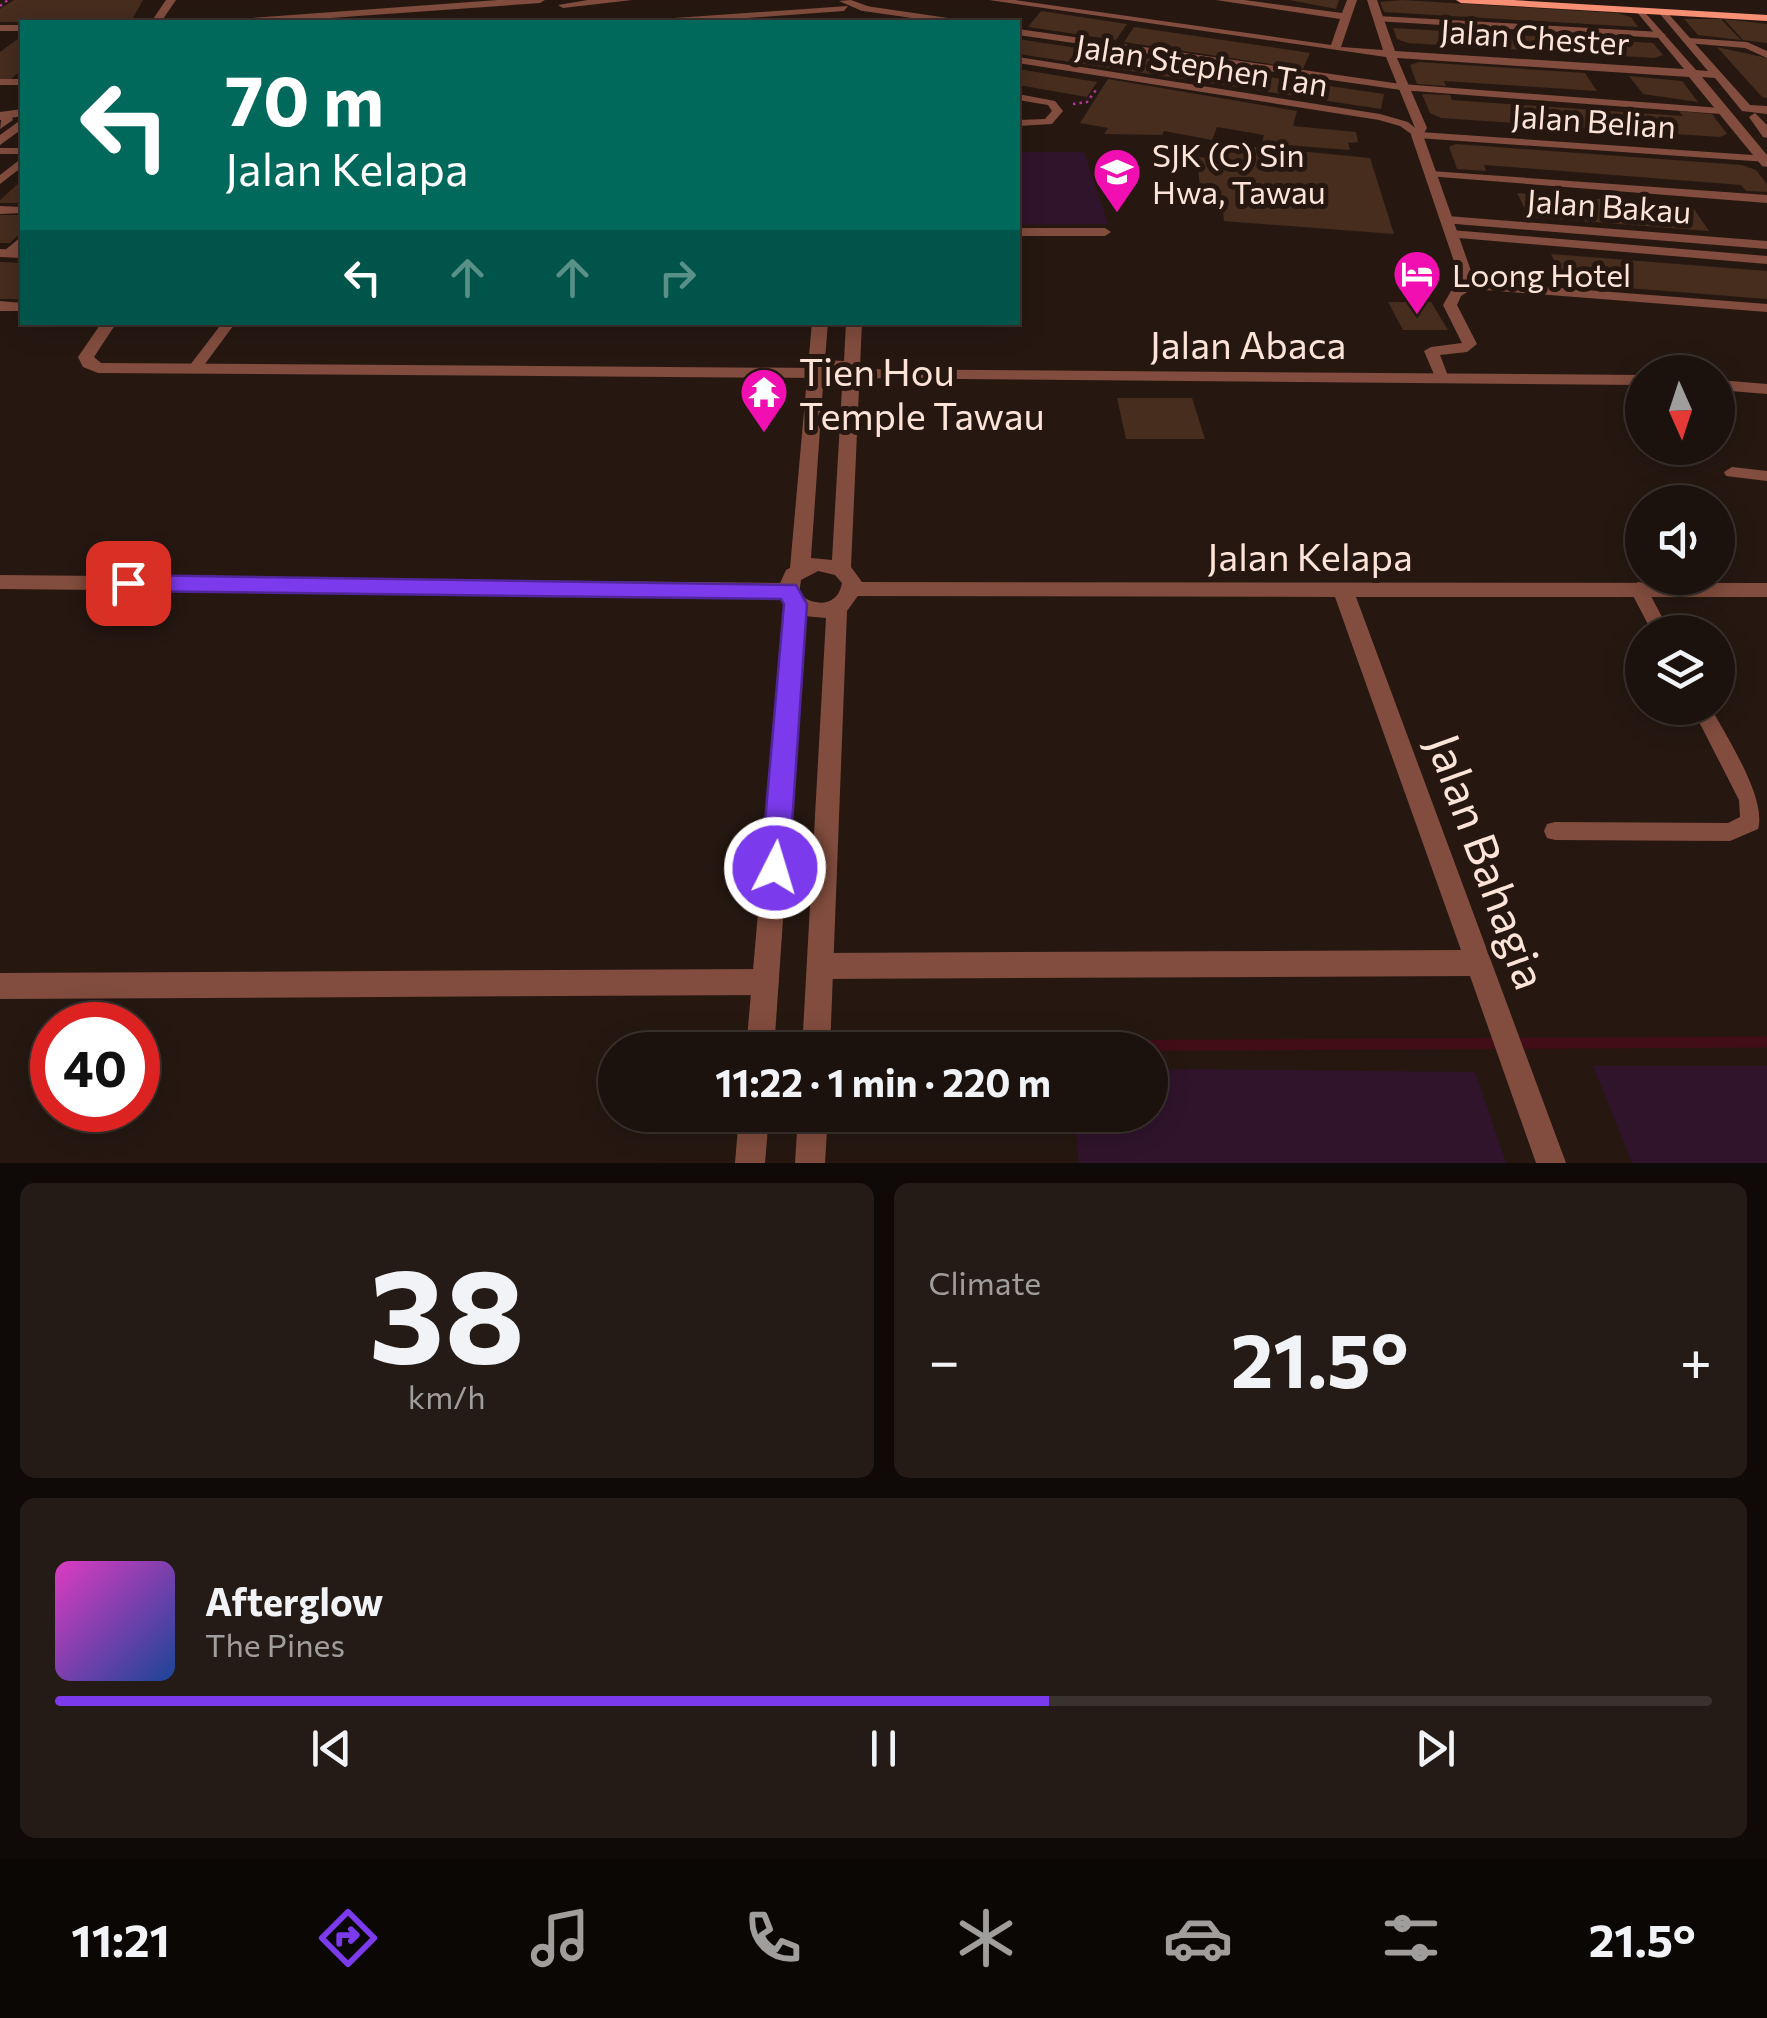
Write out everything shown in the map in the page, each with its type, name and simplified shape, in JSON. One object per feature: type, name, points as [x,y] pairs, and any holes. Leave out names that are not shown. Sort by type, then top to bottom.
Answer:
[{"type":"main road","points":[[1460,0],[1767,20]]},
{"type":"main road","points":[[1607,0],[1652,6],[1664,12]]},
{"type":"main road","points":[[1624,0],[1767,10]]},
{"type":"street","points":[[254,18],[627,0]]},
{"type":"street","name":"Jalan Chester","points":[[994,0],[1336,46],[1714,71]]},
{"type":"street","name":"Jalan Chester","points":[[1030,0],[1091,4],[1336,46]]},
{"type":"street","points":[[1221,0],[1348,17],[1362,24],[1378,19]]},
{"type":"street","points":[[1336,46],[1352,0]]},
{"type":"street","points":[[1372,0],[1398,93],[1418,129],[1469,285]]},
{"type":"street","points":[[348,20],[539,2]]},
{"type":"street","points":[[761,20],[867,5]]},
{"type":"street","points":[[688,20],[844,9]]},
{"type":"street","points":[[1641,10],[1721,111],[1763,155]]},
{"type":"street","points":[[1664,12],[1714,71],[1759,113],[1767,134]]},
{"type":"street","points":[[1348,17],[1359,13],[1378,19]]},
{"type":"street","points":[[1721,111],[1738,118],[1759,113]]},
{"type":"street","points":[[0,141],[20,125]]},
{"type":"street","points":[[0,151],[20,135]]},
{"type":"street","points":[[107,325],[88,348],[89,364],[113,369],[816,373]]},
{"type":"street","points":[[800,569],[820,325]]},
{"type":"street","points":[[841,569],[854,325]]},
{"type":"street","name":"Jalan Abaca","points":[[816,373],[819,380],[834,385],[844,383],[852,374],[1625,380]]},
{"type":"street","points":[[1735,386],[1767,389]]},
{"type":"street","points":[[762,1032],[792,575],[816,564],[848,574],[817,1032]]},
{"type":"street","points":[[0,582],[792,597],[815,611],[844,598]]},
{"type":"street","name":"Jalan Kelapa","points":[[844,598],[1625,588]]},
{"type":"street","name":"Jalan Bahagia","points":[[1343,590],[1551,1163]]},
{"type":"street","name":"Jalan Kelapa","points":[[1735,590],[1767,590]]},
{"type":"street","points":[[820,966],[1483,976]]},
{"type":"street","points":[[0,986],[766,982]]},
{"type":"street","points":[[750,1163],[753,1132]]},
{"type":"street","points":[[810,1163],[812,1132]]},
{"type":"lane","points":[[867,5],[884,17],[927,20]]},
{"type":"lane","points":[[1378,19],[1660,33],[1746,45],[1767,54]]},
{"type":"lane","points":[[0,28],[19,28]]},
{"type":"lane","points":[[0,38],[19,28]]},
{"type":"lane","name":"Jalan Stephen Tan","points":[[1020,32],[1398,93]]},
{"type":"lane","name":"Jalan Stephen Tan","points":[[1020,60],[1385,114],[1418,129]]},
{"type":"lane","points":[[0,82],[20,81]]},
{"type":"lane","name":"Jalan Belian","points":[[1398,93],[1721,111]]},
{"type":"lane","points":[[1020,97],[1056,105],[1058,111],[1053,120],[1020,122]]},
{"type":"lane","name":"Jalan Belian","points":[[1418,129],[1763,155]]},
{"type":"lane","points":[[0,181],[20,163]]},
{"type":"lane","points":[[1431,174],[1767,199]]},
{"type":"lane","name":"Jalan Bakau","points":[[1449,227],[1767,245]]},
{"type":"lane","name":"Jalan Bakau","points":[[1449,227],[1767,260]]},
{"type":"lane","points":[[1020,232],[1106,232]]},
{"type":"lane","points":[[1442,376],[1431,351],[1462,349],[1470,344],[1450,306],[1456,294],[1469,285],[1767,308]]},
{"type":"lane","points":[[194,370],[228,325]]},
{"type":"lane","points":[[1732,472],[1767,476]]},
{"type":"lane","points":[[1555,831],[1730,832],[1751,822],[1749,798],[1710,725]]},
{"type":"path","points":[[0,6],[8,0]]},
{"type":"path","points":[[1056,105],[1087,102],[1106,74]]},
{"type":"shaded area","points":[[1020,152],[1084,152],[1108,224],[1020,225]]},
{"type":"shaded area","points":[[1593,1066],[1767,1066],[1767,1163],[1632,1163]]},
{"type":"shaded area","points":[[1168,1069],[1475,1072],[1506,1163],[1079,1163],[1076,1132],[1168,1132]]},
{"type":"building","points":[[14,0],[143,0],[133,18],[126,20],[0,22],[0,9]]},
{"type":"building","points":[[1289,0],[1339,0],[1336,9]]},
{"type":"building","points":[[1402,0],[1617,13],[1631,17],[1638,27],[1384,12],[1380,2]]},
{"type":"building","points":[[1041,11],[1127,24],[1116,40],[1028,27]]},
{"type":"building","points":[[1684,19],[1721,19],[1741,40],[1698,35]]},
{"type":"building","points":[[1724,19],[1767,24],[1767,43],[1743,40]]},
{"type":"building","points":[[1134,27],[1310,53],[1303,69],[1124,42]]},
{"type":"building","points":[[1393,28],[1653,43],[1663,55],[1654,58],[1408,43],[1397,39]]},
{"type":"building","points":[[20,37],[20,72],[11,79],[0,79],[0,52]]},
{"type":"building","points":[[1020,39],[1149,59],[1152,53],[1210,62],[1207,68],[1384,94],[1381,109],[1020,54]]},
{"type":"building","points":[[1717,47],[1767,58],[1767,98],[1762,97]]},
{"type":"building","points":[[1419,62],[1585,73],[1597,91],[1444,81],[1446,86],[1417,84],[1410,65]]},
{"type":"building","points":[[1020,69],[1097,82],[1087,97],[1020,85]]},
{"type":"building","points":[[1629,76],[1682,81],[1698,102],[1643,94]]},
{"type":"building","points":[[1108,79],[1297,111],[1293,126],[1356,132],[1358,142],[1348,143],[1350,150],[1262,143],[1264,135],[1217,127],[1212,140],[1164,131],[1162,135],[1104,134],[1108,128],[1080,123]]},
{"type":"building","points":[[1422,94],[1450,95],[1452,100],[1683,116],[1679,111],[1712,114],[1727,134],[1720,137],[1441,118],[1430,113]]},
{"type":"building","points":[[1456,144],[1742,165],[1756,170],[1767,184],[1767,192],[1746,191],[1741,185],[1484,165],[1486,171],[1457,169],[1449,147]]},
{"type":"building","points":[[1236,145],[1370,158],[1394,234],[1224,221],[1221,190],[1200,189],[1197,157],[1220,159],[1218,147]]},
{"type":"building","points":[[20,182],[20,203],[0,200]]},
{"type":"building","points":[[1517,193],[1692,206],[1709,231],[1529,217]]},
{"type":"building","points":[[0,215],[20,215],[20,233],[10,243],[0,243]]},
{"type":"building","points":[[1551,254],[1767,271],[1767,299],[1565,283]]},
{"type":"building","points":[[0,262],[20,263],[20,299],[0,299]]},
{"type":"building","name":"Loong Hotel","points":[[1388,302],[1431,302],[1448,330],[1403,330]]},
{"type":"building","points":[[1117,398],[1192,398],[1205,439],[1126,439]]},
{"type":"waterway","points":[[1168,1045],[1767,1042]]},
{"type":"place","name":"SJK (C) Sin Hwa, Tawau","points":[[1117,214]]},
{"type":"place","name":"Loong Hotel","points":[[1417,316]]},
{"type":"place","name":"Tien Hou Temple Tawau","points":[[764,434]]},
{"type":"route","points":[[128,583],[788,590],[796,604],[775,868]]}]
